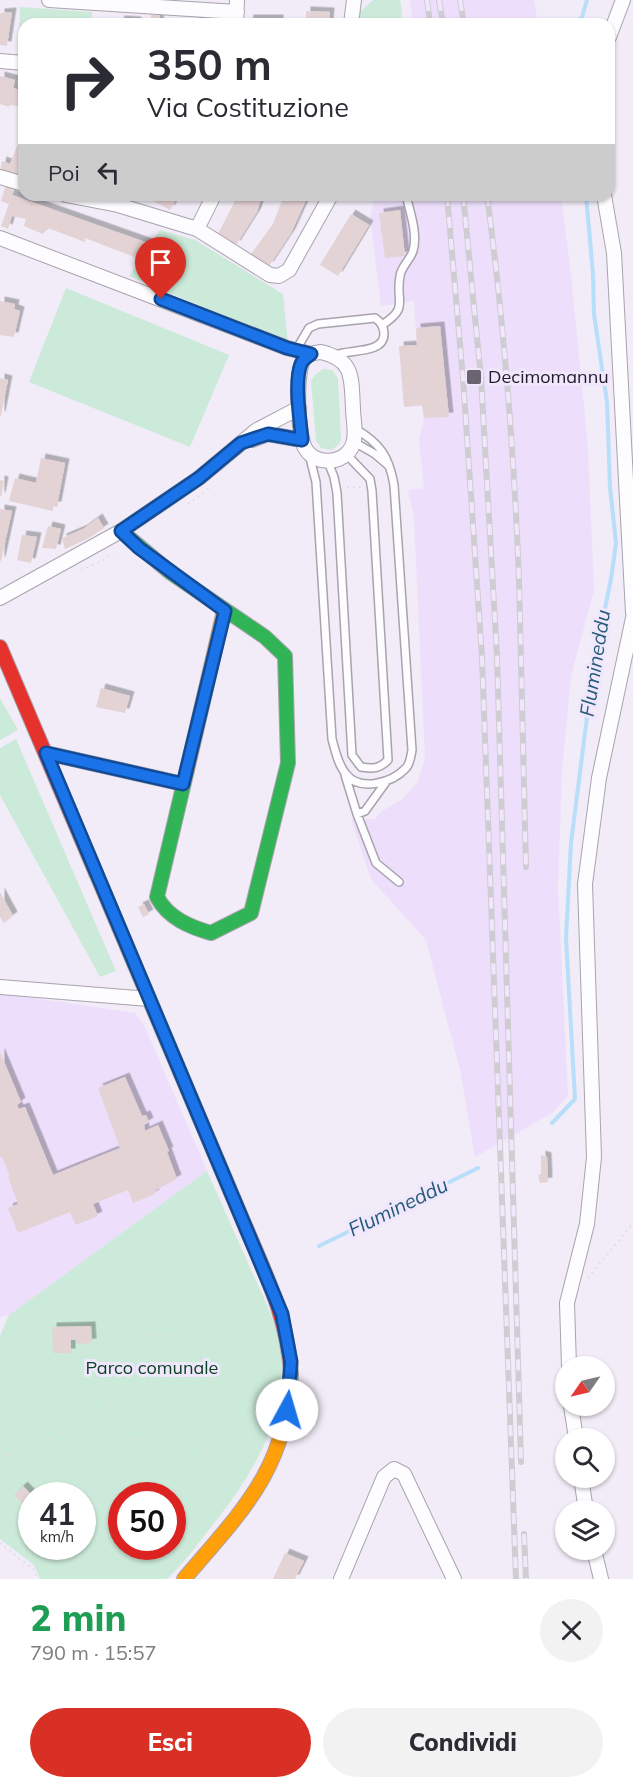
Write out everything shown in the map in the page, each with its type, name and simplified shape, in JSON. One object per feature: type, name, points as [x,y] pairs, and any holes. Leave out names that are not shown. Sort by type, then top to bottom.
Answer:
[{"type":"main road","points":[[126,535],[139,548],[225,611],[278,646],[285,656],[288,763],[251,913],[211,933],[173,916],[160,905],[157,897],[225,611]]},
{"type":"main road","points":[[0,647],[282,1314],[291,1362],[290,1395],[280,1443],[269,1470],[239,1514],[184,1579]]},
{"type":"street","points":[[49,0],[236,12]]},
{"type":"street","points":[[352,18],[354,0]]},
{"type":"street","points":[[615,21],[623,0]]},
{"type":"street","points":[[0,61],[18,62]]},
{"type":"street","points":[[0,177],[18,182]]},
{"type":"street","points":[[124,201],[197,229],[270,275],[279,276],[289,270],[328,201]]},
{"type":"street","points":[[197,229],[211,201]]},
{"type":"street","points":[[605,201],[614,253],[633,613]]},
{"type":"street","points":[[0,238],[311,354]]},
{"type":"street","points":[[241,443],[268,434],[305,446],[316,458],[328,462],[346,454],[354,435],[351,376],[344,363],[336,355],[321,352],[311,354],[304,358],[300,365],[298,385],[305,446]]},
{"type":"street","points":[[0,598],[126,535],[263,426],[300,408]]},
{"type":"street","points":[[569,1356],[567,1303],[587,1224],[594,1157],[585,884],[600,778],[633,618]]},
{"type":"street","points":[[46,753],[183,784]]},
{"type":"street","points":[[0,987],[149,999]]},
{"type":"street","points":[[341,1579],[384,1477],[394,1469],[404,1474],[454,1579]]},
{"type":"street","points":[[596,1560],[601,1579]]},
{"type":"lane","points":[[382,325],[396,316],[400,303],[400,273],[413,250],[413,223],[408,201]]},
{"type":"lane","points":[[296,350],[309,328],[318,324],[375,318],[382,325],[384,338],[381,344],[374,349],[345,351],[336,355]]},
{"type":"lane","points":[[354,435],[391,468]]},
{"type":"lane","points":[[354,435],[368,436],[385,453],[391,468],[412,750],[407,767],[387,780],[365,811],[357,814]]},
{"type":"lane","points":[[305,446],[316,482],[332,739],[376,863],[399,882]]},
{"type":"lane","points":[[328,462],[336,488],[352,755],[361,767],[372,769],[380,767],[388,760],[371,486],[370,479],[346,454]]},
{"type":"lane","points":[[344,773],[353,781],[366,784],[387,780]]},
{"type":"path","points":[[385,18],[393,3],[392,0]]},
{"type":"path","points":[[187,504],[213,486]]},
{"type":"path","points":[[336,488],[371,486]]},
{"type":"path","points":[[73,574],[102,561],[126,535]]},
{"type":"path","points":[[582,1285],[633,1222]]},
{"type":"path","points":[[110,1345],[139,1334],[170,1334],[190,1344],[208,1368],[219,1405],[212,1436],[198,1471],[185,1482]]},
{"type":"path","points":[[137,1386],[154,1394],[162,1410],[159,1427],[146,1438],[138,1440],[130,1440],[115,1431],[109,1416],[109,1407],[113,1398],[128,1387],[137,1386]]},
{"type":"path","points":[[0,1457],[109,1416]]},
{"type":"path","points":[[8,1454],[31,1482]]},
{"type":"path","points":[[0,1543],[34,1570],[37,1579]]},
{"type":"shaded area","points":[[410,0],[534,0],[537,18],[412,18]]},
{"type":"shaded area","points":[[374,201],[562,201],[571,275],[588,447],[594,590],[571,676],[562,771],[558,887],[568,1096],[552,1113],[475,1157],[460,1070],[426,940],[371,879],[351,819],[375,819],[382,811],[401,800],[418,782],[425,758],[414,518],[408,490],[424,488],[419,441],[424,418],[422,406],[404,407],[399,346],[417,345],[414,301],[381,306],[370,217]]},
{"type":"shaded area","points":[[0,993],[135,1013],[144,1025],[207,1171],[9,1315],[0,1317]]},
{"type":"green space","points":[[373,0],[400,0],[402,11],[401,18],[360,18],[360,12]]},
{"type":"green space","points":[[20,7],[92,12],[92,18],[20,18]]},
{"type":"green space","points":[[160,230],[195,240],[283,294],[288,343],[129,276]]},
{"type":"green space","points":[[66,288],[229,355],[190,447],[29,382]]},
{"type":"green space","points":[[323,369],[332,370],[338,378],[341,439],[332,450],[321,448],[316,441],[311,381]]},
{"type":"green space","points":[[0,698],[18,730],[0,740]]},
{"type":"green space","points":[[16,739],[116,971],[100,977],[0,795],[0,748]]},
{"type":"green space","name":"Parco comunale","points":[[207,1171],[273,1322],[281,1353],[281,1378],[272,1425],[252,1468],[226,1508],[186,1559],[186,1482],[108,1482],[108,1560],[185,1560],[167,1579],[40,1579],[34,1565],[27,1560],[96,1560],[96,1482],[18,1482],[18,1553],[0,1539],[0,1336],[9,1315]]},
{"type":"building","points":[[306,11],[330,12],[330,18],[306,18]]},
{"type":"building","points":[[12,12],[7,46],[0,45],[0,13]]},
{"type":"building","points":[[151,15],[160,15],[160,18],[151,18]]},
{"type":"building","points":[[0,76],[15,80],[13,88],[18,89],[18,106],[10,105],[9,107],[0,104]]},
{"type":"building","points":[[18,146],[18,177],[0,171],[2,161],[10,164]]},
{"type":"building","points":[[6,185],[15,188],[12,195],[18,197],[18,201],[29,201],[148,243],[137,258],[85,238],[85,242],[48,228],[43,234],[24,226],[26,219],[12,216],[8,229],[1,226],[9,204],[1,201]]},
{"type":"building","points":[[153,201],[175,201],[170,210]]},
{"type":"building","points":[[235,201],[260,201],[257,212],[236,245],[218,234]]},
{"type":"building","points":[[282,201],[306,201],[291,233],[269,266],[251,254],[273,224]]},
{"type":"building","points":[[400,210],[405,256],[385,258],[379,213]]},
{"type":"building","points":[[351,214],[369,225],[338,276],[320,265]]},
{"type":"building","points":[[0,301],[15,304],[14,309],[20,311],[14,337],[0,335]]},
{"type":"building","name":"Decimomannu","points":[[440,326],[449,417],[424,418],[422,405],[404,407],[399,346],[417,345],[416,328]]},
{"type":"building","points":[[0,378],[8,380],[1,416],[0,416]]},
{"type":"building","points":[[41,458],[65,463],[57,506],[53,506],[53,511],[9,501],[15,478],[36,483]]},
{"type":"building","points":[[0,480],[4,481],[1,497],[0,496]]},
{"type":"building","points":[[0,509],[12,511],[1,561],[0,561]]},
{"type":"building","points":[[98,518],[104,528],[65,549],[62,538],[83,529]]},
{"type":"building","points":[[48,526],[61,529],[56,549],[42,548]]},
{"type":"building","points":[[22,535],[37,537],[31,563],[17,560]]},
{"type":"building","points":[[101,688],[130,696],[125,713],[96,707]]},
{"type":"building","points":[[0,892],[13,916],[4,923],[0,917]]},
{"type":"building","points":[[144,904],[149,914],[143,917],[138,907]]},
{"type":"building","points":[[0,1052],[21,1102],[17,1105],[19,1109],[25,1107],[53,1175],[120,1148],[98,1088],[125,1077],[142,1116],[146,1115],[149,1122],[144,1125],[145,1131],[158,1125],[177,1179],[154,1191],[155,1194],[133,1203],[128,1190],[93,1204],[98,1216],[76,1225],[70,1212],[18,1233],[8,1208],[18,1204],[8,1177],[10,1176],[0,1156]]},
{"type":"building","points":[[541,1155],[547,1157],[548,1182],[540,1183],[538,1175],[541,1174]]},
{"type":"building","points":[[91,1326],[92,1343],[77,1344],[77,1340],[71,1340],[71,1353],[53,1353],[52,1327]]},
{"type":"building","points":[[285,1553],[304,1561],[295,1579],[273,1579]]},
{"type":"waterway","name":"Flumineddu","points":[[581,18],[587,0]]},
{"type":"waterway","name":"Flumineddu","points":[[552,1123],[575,1099],[566,938],[571,843],[594,662],[616,543],[610,487],[607,402],[594,314],[587,201]]},
{"type":"waterway","name":"Flumineddu","points":[[319,1246],[478,1168]]},
{"type":"railway","points":[[427,0],[429,18]]},
{"type":"railway","points":[[439,0],[442,18]]},
{"type":"railway","points":[[460,0],[463,18]]},
{"type":"railway","points":[[448,201],[463,379],[482,657],[516,1579]]},
{"type":"railway","points":[[464,201],[481,378],[497,656],[521,1462]]},
{"type":"railway","points":[[488,201],[508,388],[514,484],[519,580],[526,867]]},
{"type":"railway","points":[[524,1534],[526,1579]]},
{"type":"traffic: fast","points":[[121,531],[171,573],[265,637],[285,656],[288,763],[251,913],[211,933],[180,921],[167,911],[157,897],[187,770]]},
{"type":"traffic: slow","points":[[187,770],[224,611]]},
{"type":"traffic: slow","points":[[96,873],[246,1228]]},
{"type":"traffic: slow","points":[[184,1579],[225,1532],[258,1487],[271,1463],[281,1437],[288,1407],[291,1374]]},
{"type":"traffic: jam","points":[[0,647],[96,873]]},
{"type":"traffic: jam","points":[[246,1228],[269,1281],[281,1317],[286,1335],[291,1374]]},
{"type":"place","name":"Decimomannu","points":[[474,377]]},
{"type":"route","points":[[161,299],[287,348],[311,354],[304,358],[300,365],[298,385],[302,440],[268,434],[241,443],[199,478],[121,531],[139,548],[225,611],[183,784],[46,753],[282,1314],[291,1362],[287,1410]]}]
